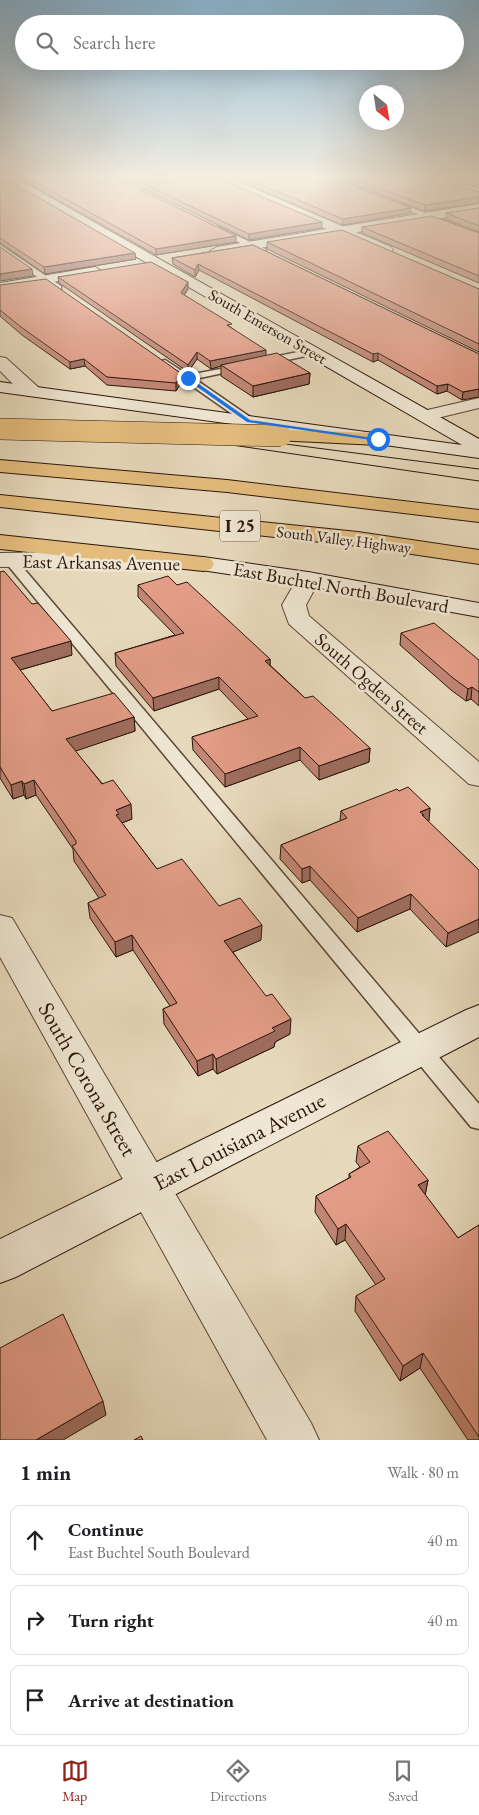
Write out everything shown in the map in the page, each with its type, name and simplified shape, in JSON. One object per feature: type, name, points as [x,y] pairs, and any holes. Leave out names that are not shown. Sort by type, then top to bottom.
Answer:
[{"type":"highway","points":[[0,429],[378,439]]},
{"type":"highway","name":"I 25","points":[[0,466],[227,486],[479,516]]},
{"type":"highway","name":"South Valley Highway","points":[[0,501],[348,538],[479,557]]},
{"type":"street","name":"South Emerson Street","points":[[130,243],[162,260],[312,352],[479,447]]},
{"type":"street","points":[[206,253],[266,243]]},
{"type":"street","points":[[372,243],[397,254]]},
{"type":"street","points":[[135,265],[162,260]]},
{"type":"street","points":[[0,287],[106,270]]},
{"type":"street","points":[[0,362],[32,391]]},
{"type":"street","points":[[0,386],[479,454]]},
{"type":"street","points":[[425,416],[479,403]]},
{"type":"street","name":"East Arkansas Avenue","points":[[3,554],[64,559],[202,564]]},
{"type":"street","name":"East Buchtel North Boulevard","points":[[202,564],[308,579],[479,610]]},
{"type":"street","name":"South Ogden Street","points":[[308,579],[294,606],[298,619],[479,776]]},
{"type":"street","name":"South Corona Street","points":[[0,927],[294,1440]]},
{"type":"street","name":"East Louisiana Avenue","points":[[0,1262],[479,1020]]},
{"type":"lane","points":[[244,243],[269,255]]},
{"type":"lane","points":[[0,248],[70,296]]},
{"type":"lane","points":[[188,378],[312,352]]},
{"type":"lane","points":[[156,356],[248,421]]},
{"type":"lane","points":[[3,554],[479,1120]]},
{"type":"building","points":[[8,243],[118,243],[135,253],[44,267]]},
{"type":"building","points":[[146,243],[192,243],[156,249]]},
{"type":"building","points":[[269,243],[373,243],[479,289],[479,344]]},
{"type":"building","points":[[401,243],[479,243],[479,276]]},
{"type":"building","points":[[253,245],[479,354],[479,389],[463,392],[448,384],[437,386],[378,353],[373,354],[198,264],[195,270],[172,258]]},
{"type":"building","points":[[0,247],[32,269],[0,274]]},
{"type":"building","points":[[151,262],[188,282],[181,293],[232,324],[227,325],[266,350],[210,361],[197,352],[188,365],[58,277]]},
{"type":"building","points":[[46,279],[182,374],[176,383],[107,377],[84,359],[70,362],[0,310],[0,285]]},
{"type":"building","points":[[277,353],[310,373],[253,386],[221,365]]},
{"type":"building","points":[[4,571],[32,604],[38,603],[71,641],[11,658],[52,711],[114,693],[134,717],[66,739],[102,784],[113,780],[131,804],[116,810],[119,814],[116,815],[157,869],[182,859],[219,906],[240,898],[262,925],[224,941],[266,996],[272,994],[291,1019],[272,1028],[275,1031],[216,1059],[213,1054],[197,1061],[163,1009],[177,1003],[132,935],[115,942],[88,903],[106,895],[72,846],[76,844],[76,841],[34,780],[24,784],[22,781],[11,785],[0,767],[0,572]]},
{"type":"building","points":[[168,576],[177,585],[187,582],[270,659],[265,661],[305,698],[313,696],[370,748],[319,766],[300,747],[225,774],[192,737],[258,716],[219,677],[153,698],[115,653],[184,633],[138,585]]},
{"type":"building","points":[[434,623],[479,660],[479,692],[472,687],[468,689],[453,678],[401,633]]},
{"type":"building","points":[[408,787],[430,808],[420,812],[424,815],[422,815],[479,870],[479,919],[448,933],[411,894],[358,918],[310,866],[302,869],[281,845],[347,818],[341,811],[397,789],[399,791]]},
{"type":"building","points":[[388,1131],[428,1180],[418,1185],[458,1238],[479,1225],[479,1437],[423,1353],[403,1366],[356,1296],[385,1279],[346,1224],[338,1229],[316,1196],[351,1177],[349,1174],[370,1162],[358,1146]]},
{"type":"building","points":[[63,1314],[103,1401],[36,1440],[0,1440],[0,1348]]},
{"type":"building","points":[[141,1436],[143,1440],[134,1440]]},
{"type":"tram line","points":[[0,422],[163,435],[479,481]]},
{"type":"tram line","points":[[216,435],[479,469]]},
{"type":"route","points":[[188,378],[248,421],[378,439]]}]
